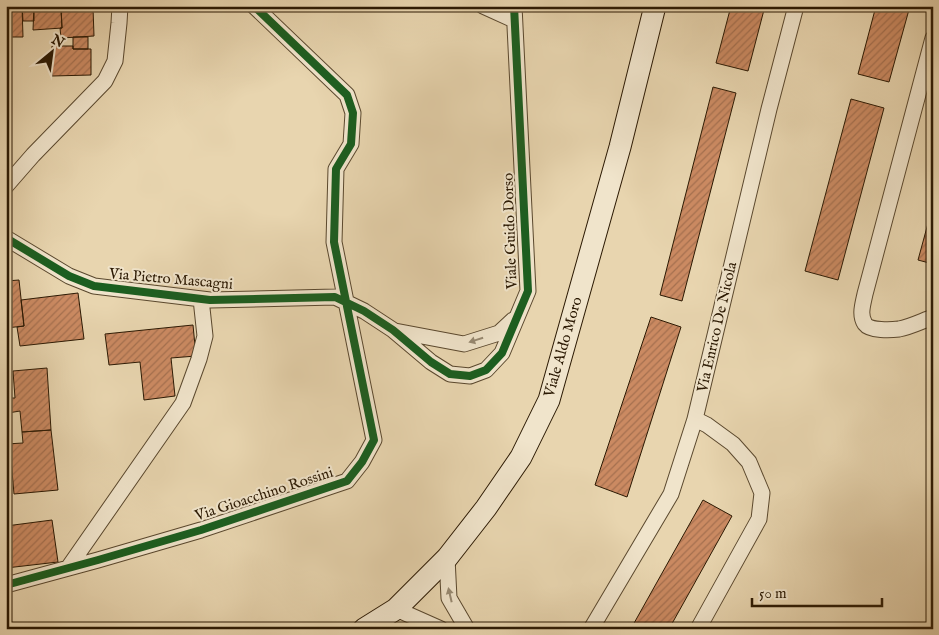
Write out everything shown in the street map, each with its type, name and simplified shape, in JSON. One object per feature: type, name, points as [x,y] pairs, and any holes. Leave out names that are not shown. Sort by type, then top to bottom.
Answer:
[{"type":"street","points":[[6,186],[104,81],[115,61],[120,23],[120,6]]},
{"type":"street","name":"Via Gioacchino Rossini","points":[[6,585],[201,530],[347,481],[362,462],[374,440],[334,242],[336,169],[351,144],[354,113],[347,95],[254,6]]},
{"type":"street","points":[[483,6],[514,13]]},
{"type":"street","name":"Viale Aldo Moro","points":[[364,629],[396,609],[447,558],[486,508],[521,458],[549,400],[620,147],[655,6]]},
{"type":"street","name":"Via Enrico De Nicola","points":[[591,629],[671,494],[695,418],[766,118],[796,6]]},
{"type":"street","name":"Viale Guido Dorso","points":[[345,302],[364,311],[393,330],[431,362],[450,374],[470,376],[486,370],[502,353],[528,291],[514,13]]},
{"type":"street","points":[[933,38],[861,311],[864,323],[869,328],[880,330],[899,329],[933,317]]},
{"type":"street","name":"Via Pietro Mascagni","points":[[6,238],[69,276],[94,286],[201,299],[335,297],[345,302]]},
{"type":"street","points":[[68,568],[182,403],[199,359],[205,336],[201,299]]},
{"type":"street","name":"Viale Guido Dorso","points":[[393,330],[464,344],[499,333],[517,316]]},
{"type":"street","points":[[695,418],[733,444],[749,462],[762,493],[759,519],[698,629]]},
{"type":"street","points":[[447,558],[449,598],[467,629]]},
{"type":"street","points":[[396,609],[441,629]]},
{"type":"building","points":[[6,6],[22,6],[23,37],[6,37]]},
{"type":"building","points":[[22,6],[34,6],[34,21],[23,21]]},
{"type":"building","points":[[34,6],[61,6],[62,28],[33,30]]},
{"type":"building","points":[[731,6],[765,6],[748,71],[716,63]]},
{"type":"building","points":[[876,6],[910,6],[889,82],[858,74]]},
{"type":"building","points":[[93,8],[94,36],[61,38],[61,10]]},
{"type":"building","points":[[73,37],[88,37],[88,49],[73,49]]},
{"type":"building","points":[[52,46],[73,46],[73,49],[91,49],[91,75],[52,76]]},
{"type":"building","points":[[713,87],[736,93],[682,301],[660,295]]},
{"type":"building","points":[[851,99],[884,108],[838,280],[805,271]]},
{"type":"building","points":[[933,205],[933,264],[918,260]]},
{"type":"building","points":[[19,280],[24,326],[6,328],[6,281]]},
{"type":"building","points":[[78,293],[84,339],[20,346],[17,327],[24,326],[21,300]]},
{"type":"building","points":[[651,317],[681,327],[627,497],[595,485]]},
{"type":"building","points":[[193,325],[196,356],[171,358],[175,396],[144,400],[140,362],[109,365],[105,334]]},
{"type":"building","points":[[47,368],[51,430],[22,432],[20,411],[8,413],[7,398],[15,398],[13,371]]},
{"type":"building","points":[[51,430],[58,490],[14,494],[11,460],[6,461],[6,444],[23,443],[22,432]]},
{"type":"building","points":[[703,500],[732,516],[669,629],[641,629],[633,625]]},
{"type":"building","points":[[52,520],[58,562],[6,568],[6,526]]},
{"type":"cycle path","points":[[6,585],[201,530],[347,481],[362,462],[374,440],[334,242],[336,169],[351,144],[353,113],[347,95],[254,6]]},
{"type":"cycle path","points":[[6,238],[69,276],[94,286],[210,300],[335,297],[364,311],[393,330],[431,362],[450,374],[470,376],[486,370],[502,353],[528,291],[514,6]]}]
